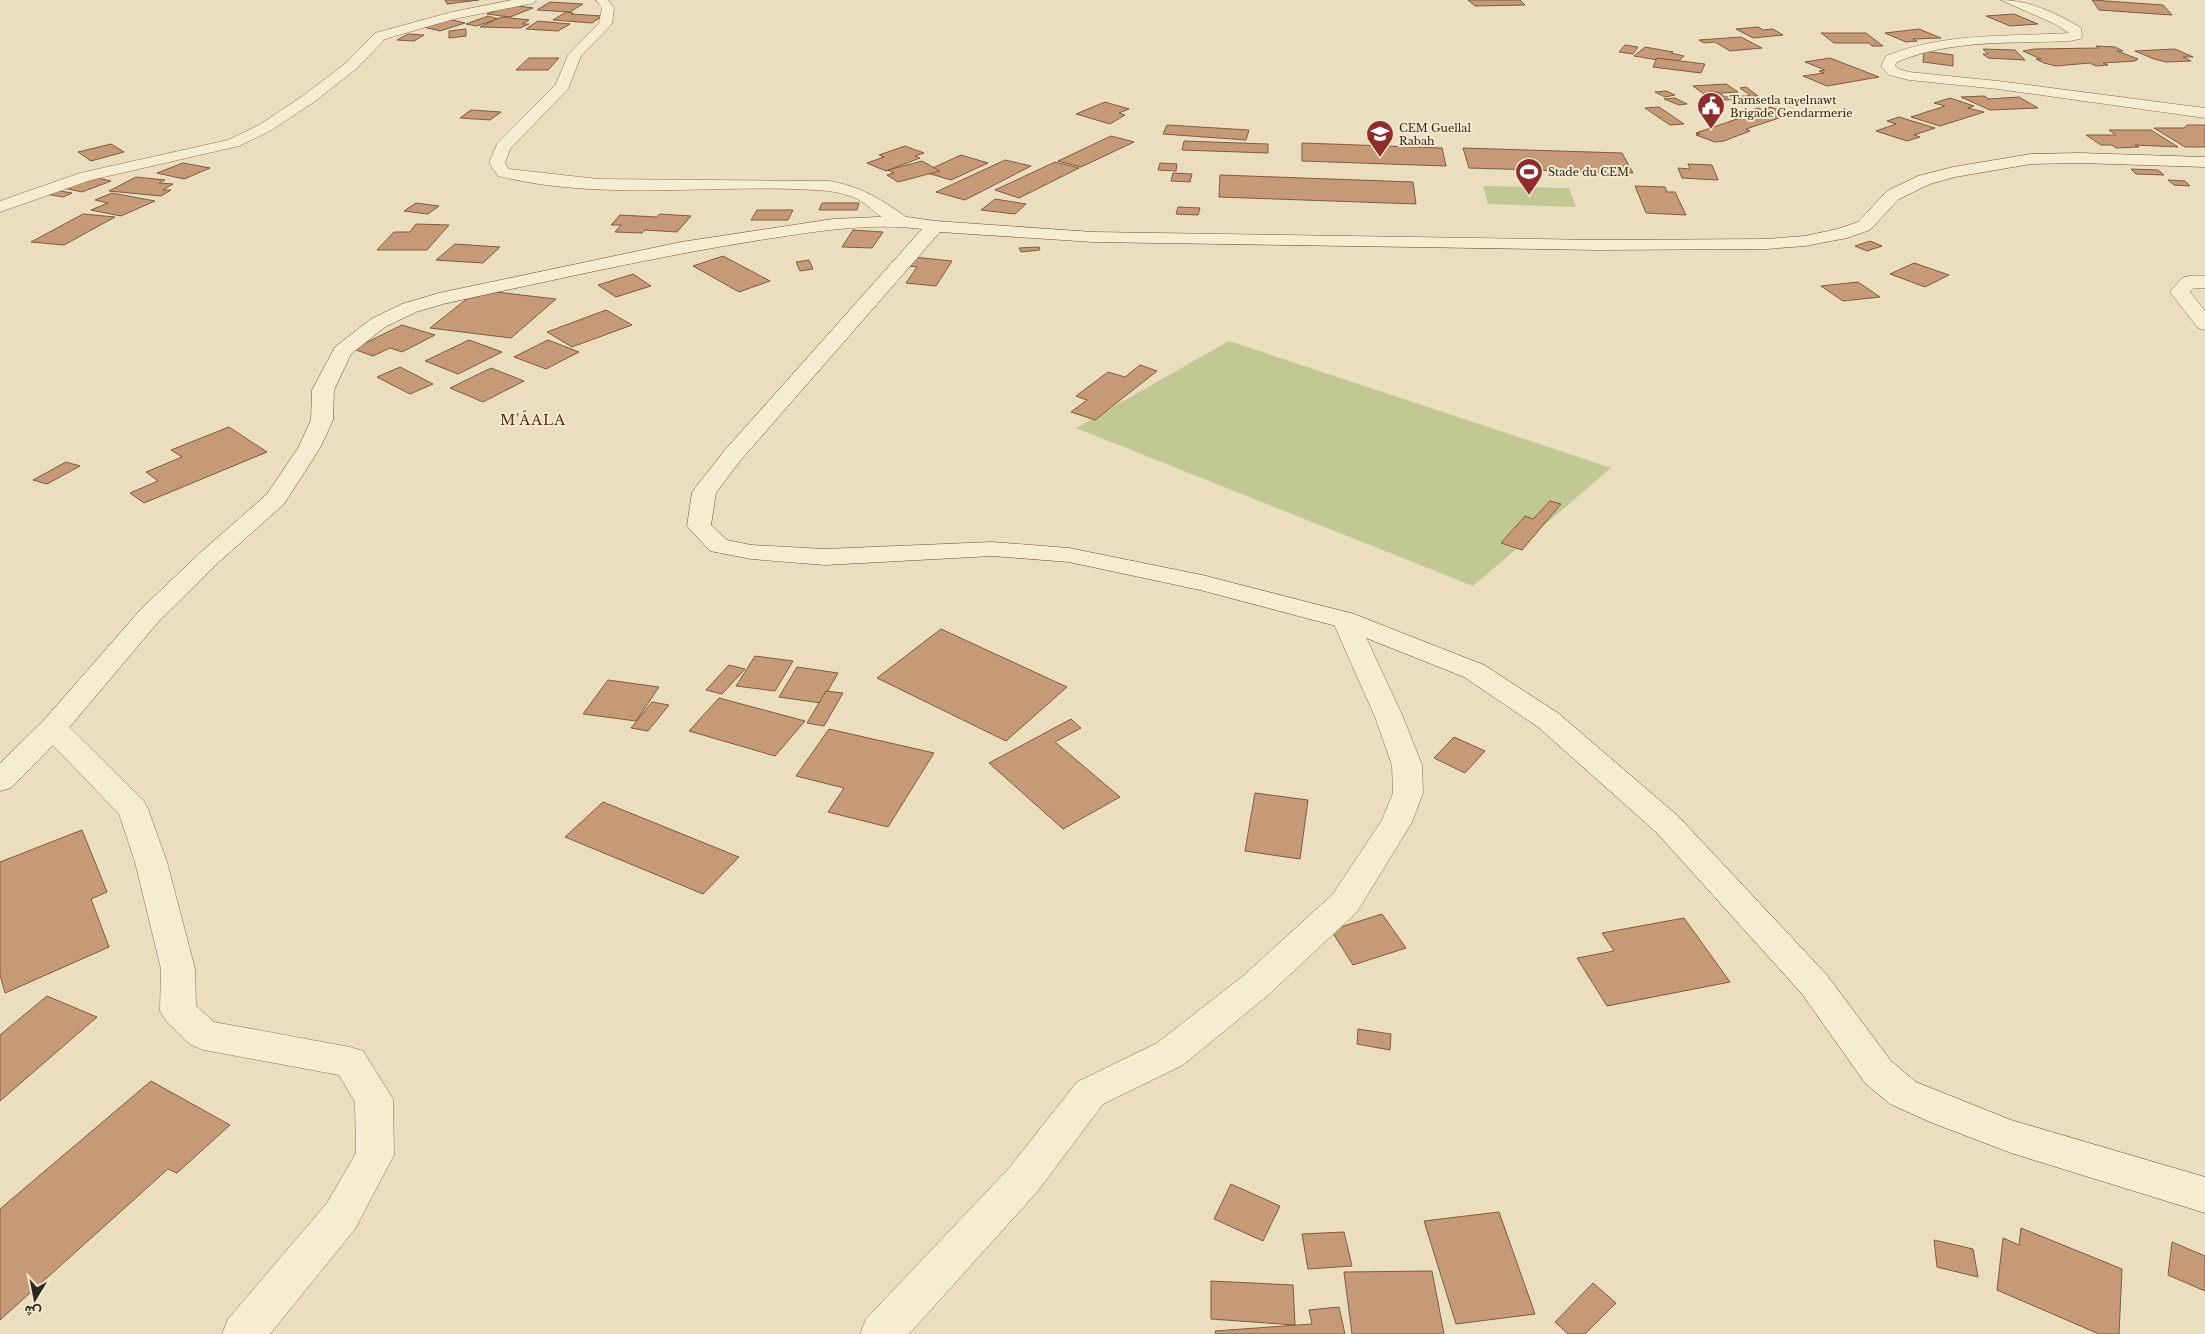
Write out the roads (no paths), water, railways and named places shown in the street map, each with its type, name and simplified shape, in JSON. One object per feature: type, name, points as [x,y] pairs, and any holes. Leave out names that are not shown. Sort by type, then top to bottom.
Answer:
[{"type":"street","points":[[0,207],[46,188],[87,175],[233,143],[254,134],[275,121],[345,70],[364,52],[371,42],[380,36],[452,16],[530,0]]},
{"type":"street","points":[[624,0],[605,4],[605,24],[576,55],[564,86],[503,148],[497,163],[504,173],[524,178],[636,185],[738,184],[834,188],[852,191],[865,197],[900,221]]},
{"type":"street","points":[[2007,0],[2062,22],[2076,31],[2075,36],[1982,40],[1920,47],[1891,59],[1888,66],[1894,72],[1909,76],[1989,84],[2205,113]]},
{"type":"street","points":[[0,781],[53,728],[150,615],[210,557],[276,499],[309,448],[322,420],[323,390],[342,350],[378,323],[409,308],[439,299],[681,247],[833,224],[900,221],[935,226],[1093,237],[1598,245],[1766,244],[1805,241],[1841,234],[1864,226],[1893,195],[1924,180],[1953,172],[2031,160],[2080,158],[2205,162]]},
{"type":"street","points":[[935,226],[732,456],[704,492],[699,526],[719,546],[751,552],[825,557],[992,549],[1069,555],[1202,583],[1345,620],[1474,671],[1548,720],[1667,824],[1814,984],[1878,1072],[1903,1093],[1943,1111],[2011,1136],[2205,1195]]},
{"type":"street","points":[[2205,282],[2189,282],[2180,292],[2205,324]]},
{"type":"street","points":[[881,1334],[1023,1180],[1090,1093],[1170,1054],[1255,986],[1345,903],[1397,822],[1408,794],[1407,765],[1345,620]]},
{"type":"street","points":[[53,728],[133,809],[151,862],[178,969],[178,1011],[204,1035],[350,1062],[374,1099],[375,1155],[341,1216],[243,1334]]},
{"type":"place","name":"Tamsetla taɣelnawt Brigade Gendarmerie","points":[[1711,130]]},
{"type":"place","name":"CEM Guellal Rabah","points":[[1380,158]]},
{"type":"place","name":"Stade du CEM","points":[[1529,196]]},
{"type":"district","name":"M'ÂALA","points":[[533,420]]}]
